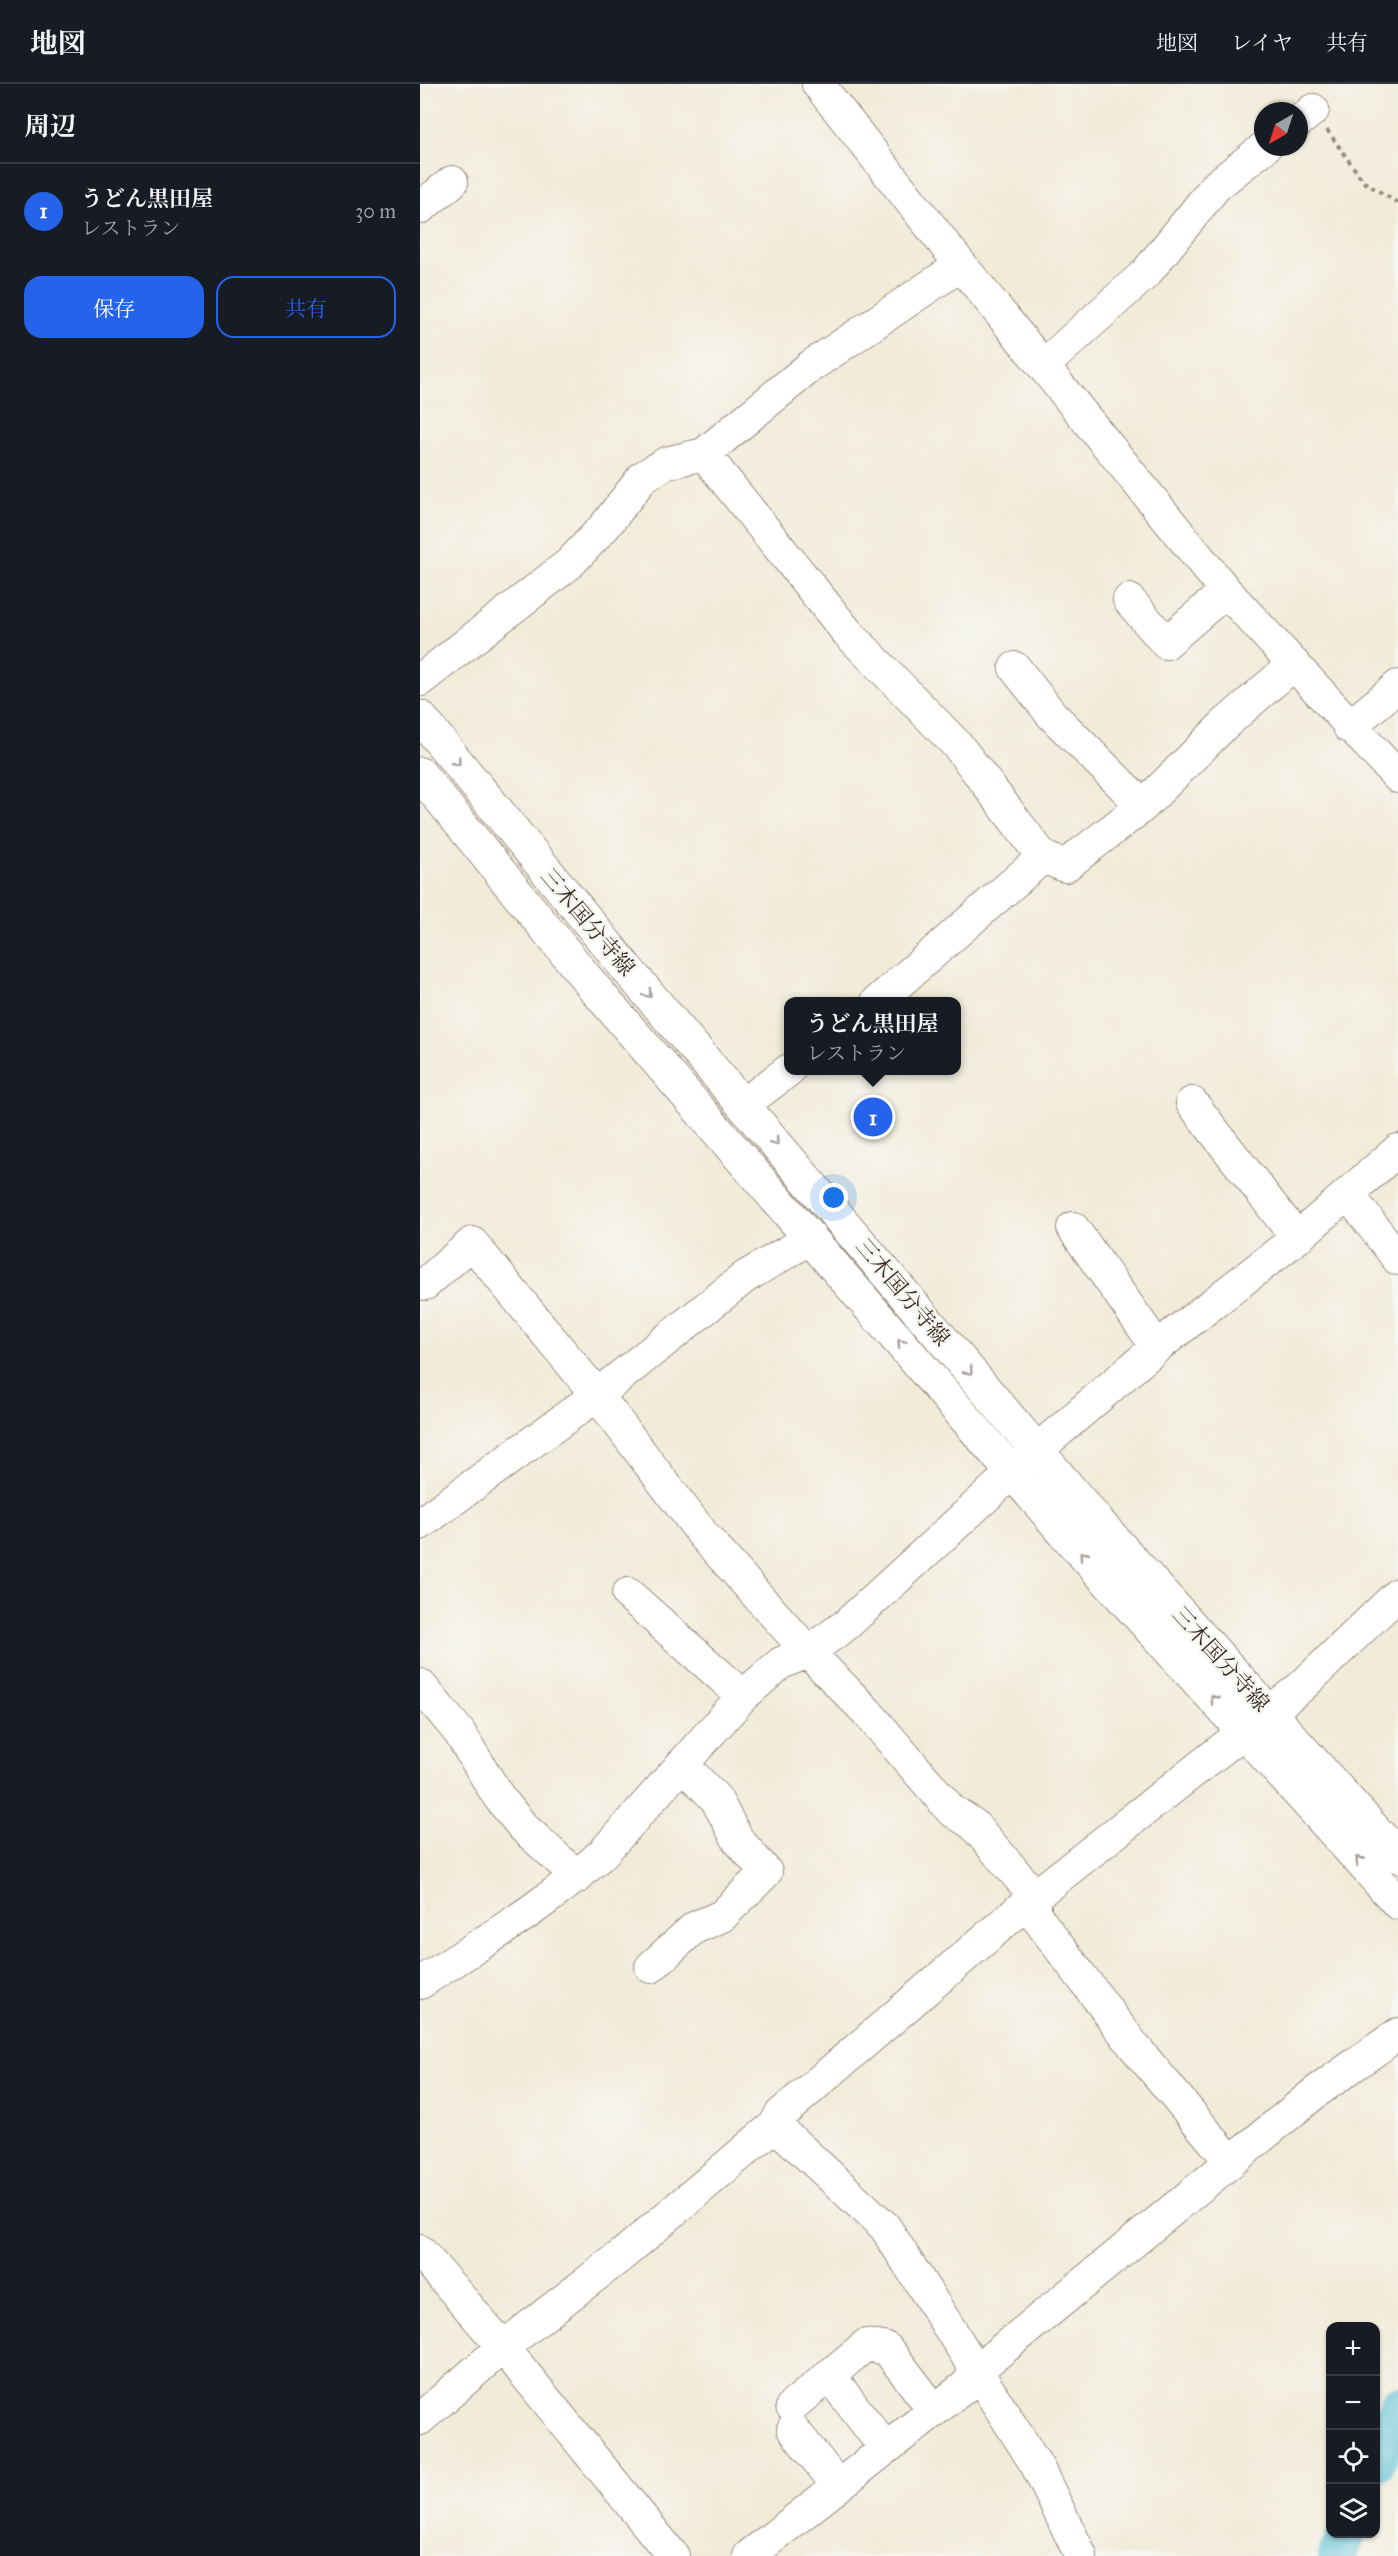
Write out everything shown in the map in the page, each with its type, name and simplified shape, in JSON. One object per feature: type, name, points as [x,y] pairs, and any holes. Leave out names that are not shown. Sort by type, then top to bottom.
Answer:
[{"type":"main road","name":"三木国分寺線","points":[[420,717],[628,970],[1098,1522],[1398,1856]]},
{"type":"main road","name":"三木国分寺線","points":[[420,774],[596,990],[1072,1543],[1398,1903]]},
{"type":"street","points":[[818,84],[961,265],[1226,591],[1349,727],[1398,777]]},
{"type":"street","points":[[1044,366],[1146,273],[1216,186],[1254,156]]},
{"type":"street","points":[[420,208],[452,182]]},
{"type":"street","points":[[420,680],[569,564],[606,526],[643,477],[666,464],[704,454],[811,366],[961,265]]},
{"type":"street","points":[[704,454],[847,632],[958,746],[1043,857],[1065,866],[1143,806],[1225,724],[1294,664]]},
{"type":"street","points":[[1129,600],[1166,644],[1226,591]]},
{"type":"street","points":[[1015,668],[1053,715],[1143,806]]},
{"type":"street","points":[[1349,727],[1398,686]]},
{"type":"street","points":[[884,997],[1043,857]]},
{"type":"street","points":[[743,1105],[784,1074]]},
{"type":"street","points":[[1192,1103],[1297,1238]]},
{"type":"street","points":[[420,1983],[534,1909],[578,1877],[603,1853],[743,1696],[781,1663],[808,1652],[846,1625],[1012,1471],[1156,1347],[1297,1238],[1398,1150]]},
{"type":"street","points":[[1348,1194],[1398,1258]]},
{"type":"street","points":[[1073,1228],[1156,1347]]},
{"type":"street","points":[[420,1524],[597,1395],[745,1277],[811,1238]]},
{"type":"street","points":[[425,1284],[472,1243],[597,1395],[704,1536],[808,1652],[867,1712],[951,1810],[973,1824],[1035,1896],[1035,1915],[1133,2045],[1231,2162]]},
{"type":"street","points":[[628,1594],[743,1696]]},
{"type":"street","points":[[420,2419],[503,2347],[622,2255],[775,2125],[780,2115],[1035,1896],[1301,1687],[1398,1594]]},
{"type":"street","points":[[420,1685],[459,1732],[498,1796],[517,1819],[578,1877]]},
{"type":"street","points":[[651,1967],[694,1928],[722,1916],[766,1872],[738,1840],[716,1799],[682,1764]]},
{"type":"street","points":[[749,2556],[967,2385],[976,2371],[1316,2092],[1398,2034]]},
{"type":"street","points":[[775,2125],[885,2227],[1037,2466],[1081,2556]]},
{"type":"street","points":[[420,2251],[503,2347],[673,2556]]},
{"type":"street","points":[[838,2486],[792,2418],[829,2375],[866,2345],[887,2349],[934,2410]]},
{"type":"street","points":[[829,2375],[885,2448]]},
{"type":"path","points":[[1308,117],[1364,182],[1398,203]]},
{"type":"waterway","points":[[1380,2452],[1398,2405]]},
{"type":"waterway","points":[[1337,2556],[1344,2538]]},
{"type":"place","name":"うどん黒田屋","points":[[873,1117]]}]
